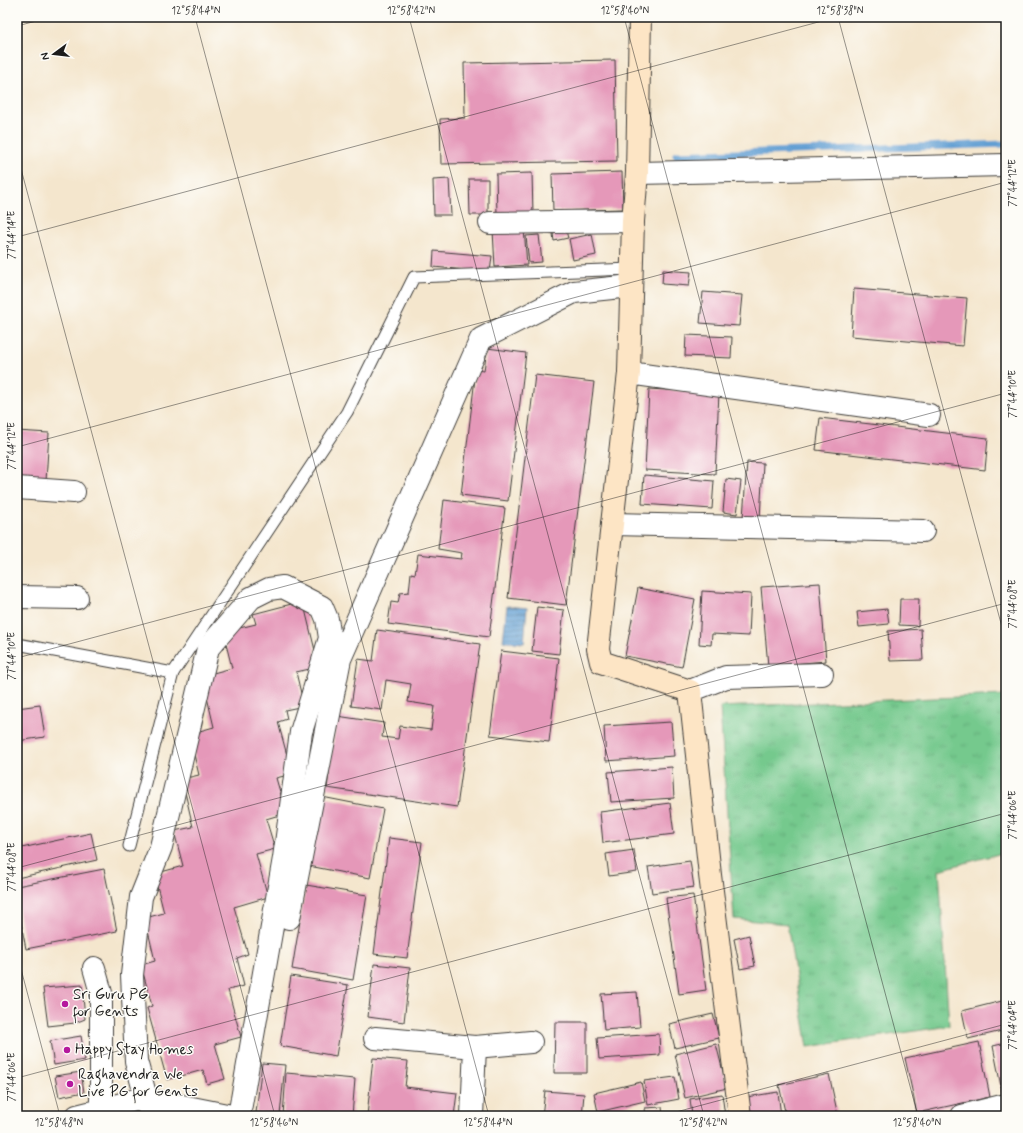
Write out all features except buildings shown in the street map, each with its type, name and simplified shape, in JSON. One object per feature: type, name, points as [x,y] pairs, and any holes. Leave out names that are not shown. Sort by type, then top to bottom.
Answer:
[{"type":"street","points":[[640,17],[637,173],[633,221],[629,373],[598,649],[601,662],[690,691],[726,677],[822,674]]},
{"type":"street","points":[[637,173],[1006,165]]},
{"type":"street","points":[[490,223],[633,221]]},
{"type":"street","points":[[288,923],[340,659],[481,339],[574,292],[632,277]]},
{"type":"street","points":[[629,373],[929,415]]},
{"type":"street","points":[[17,488],[74,492]]},
{"type":"street","points":[[612,524],[923,531]]},
{"type":"street","points":[[149,1109],[136,1061],[132,975],[141,897],[161,847],[208,648],[251,598],[269,589],[283,587],[322,607],[327,620],[330,638],[301,732],[284,858],[239,1116]]},
{"type":"street","points":[[17,597],[76,598]]},
{"type":"street","points":[[690,691],[710,874],[740,1116]]},
{"type":"street","points":[[94,968],[101,993],[101,1110]]},
{"type":"street","points":[[376,1038],[475,1047],[531,1042]]},
{"type":"street","points":[[472,1116],[475,1047]]},
{"type":"street","points":[[77,1116],[135,1100],[149,1109],[232,1116]]},
{"type":"street","points":[[962,1116],[1006,1105]]},
{"type":"lane","points":[[129,846],[173,673],[347,412],[414,278],[632,277]]},
{"type":"lane","points":[[17,644],[173,673]]},
{"type":"green space","points":[[1006,695],[1006,852],[939,870],[949,1026],[808,1047],[787,924],[734,919],[720,707]]},
{"type":"water","points":[[507,606],[527,608],[524,643],[503,641]]},
{"type":"waterway","points":[[676,155],[1006,144]]},
{"type":"place","name":"Sri Guru PG for Gents","points":[[65,1004]]},
{"type":"place","name":"Happy Stay Homes","points":[[67,1050]]},
{"type":"place","name":"Raghavendra We Live PG for Gents","points":[[70,1084]]}]
